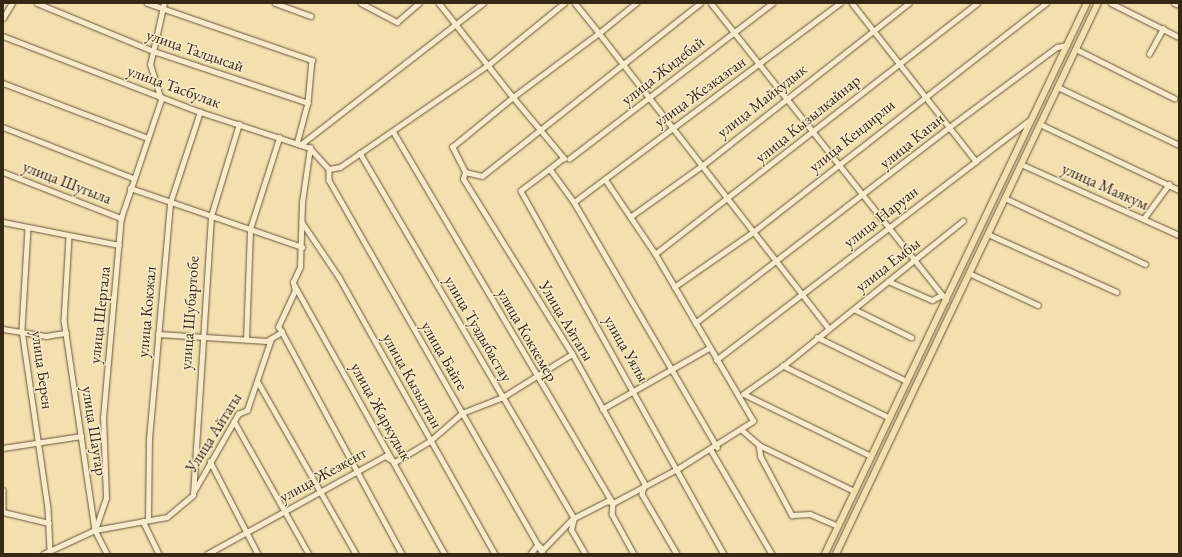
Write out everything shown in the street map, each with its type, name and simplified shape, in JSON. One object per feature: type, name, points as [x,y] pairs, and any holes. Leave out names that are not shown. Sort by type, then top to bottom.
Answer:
[{"type":"main road","points":[[825,554],[1087,3]]},
{"type":"main road","points":[[829,545],[837,552],[1098,3]]},
{"type":"main road","points":[[972,245],[981,249]]},
{"type":"street","points":[[3,18],[5,10],[12,3]]},
{"type":"street","name":"улица Талдысай","points":[[37,3],[151,50],[308,103]]},
{"type":"street","points":[[147,3],[312,60],[308,103],[298,144]]},
{"type":"street","points":[[160,96],[150,65],[151,50],[164,3]]},
{"type":"street","points":[[275,3],[311,16]]},
{"type":"street","points":[[361,3],[397,22],[419,3]]},
{"type":"street","points":[[439,3],[513,97],[564,158],[550,169],[574,202],[717,447]]},
{"type":"street","points":[[298,144],[457,25],[483,3]]},
{"type":"street","points":[[310,148],[329,169],[340,167],[488,65],[564,3]]},
{"type":"street","points":[[575,3],[650,98],[674,125],[728,200],[829,328]]},
{"type":"street","points":[[513,97],[599,33],[636,3]]},
{"type":"street","points":[[465,172],[482,176],[624,65],[700,3]]},
{"type":"street","points":[[711,3],[946,300]]},
{"type":"street","name":"улица Жидебай","points":[[569,159],[772,3]]},
{"type":"street","name":"улица Жезказган","points":[[574,202],[605,180],[674,125],[760,64],[840,3]]},
{"type":"street","points":[[852,3],[948,128],[976,161],[1032,119]]},
{"type":"street","name":"улица Майкудык","points":[[630,217],[703,165],[786,97],[875,31],[909,3]]},
{"type":"street","name":"улица Кызылкайнар","points":[[655,254],[728,200],[898,62],[977,3]]},
{"type":"street","name":"улица Кендирли","points":[[674,287],[753,232],[924,96],[1046,3]]},
{"type":"street","points":[[1111,3],[1179,37]]},
{"type":"street","points":[[1174,3],[1179,5]]},
{"type":"street","points":[[1149,54],[1163,30]]},
{"type":"street","name":"улица Тасбулак","points":[[3,36],[200,112],[310,148]]},
{"type":"street","name":"улица Каган","points":[[695,323],[864,196],[948,128],[1057,47],[1067,45]]},
{"type":"street","points":[[1076,49],[1174,98]]},
{"type":"street","points":[[3,83],[148,138]]},
{"type":"street","points":[[1058,87],[1179,145]]},
{"type":"street","name":"улица Шергала","points":[[95,530],[106,498],[103,418],[121,218],[133,178],[159,107],[160,96]]},
{"type":"street","name":"Улица Айтагы","points":[[513,97],[452,147],[465,172],[463,179],[572,354],[645,485]]},
{"type":"street","name":"улица Кокжал","points":[[145,520],[149,439],[170,203],[200,112]]},
{"type":"street","name":"улица Шубартобе","points":[[192,495],[200,335],[211,216],[238,124]]},
{"type":"street","points":[[1040,124],[1179,190]]},
{"type":"street","points":[[3,127],[133,178]]},
{"type":"street","name":"улица Коккемер","points":[[394,131],[536,377],[613,503],[612,514],[634,554]]},
{"type":"street","points":[[246,340],[250,229],[279,138]]},
{"type":"street","points":[[310,148],[302,222],[302,247],[293,282],[295,291],[278,327],[402,554]]},
{"type":"street","name":"улица Туздыбастау","points":[[360,154],[574,518],[571,530],[585,554]]},
{"type":"street","name":"улица Наруан","points":[[716,360],[803,294],[888,226],[976,161]]},
{"type":"street","name":"улица Маякум","points":[[1021,164],[1179,235]]},
{"type":"street","name":"улица Байге","points":[[329,169],[329,180],[543,554]]},
{"type":"street","name":"улица Уялы","points":[[550,169],[521,191],[679,468],[724,554]]},
{"type":"street","name":"улица Шугыла","points":[[3,172],[121,218]]},
{"type":"street","points":[[531,554],[538,545],[543,550],[574,518],[607,502],[613,503],[679,468],[717,447],[753,421],[655,254],[605,180]]},
{"type":"street","points":[[1144,218],[1169,184]]},
{"type":"street","points":[[130,188],[170,203],[302,247]]},
{"type":"street","points":[[1005,198],[1145,264]]},
{"type":"street","name":"улица Ембы","points":[[744,394],[783,366],[817,337],[915,261],[963,221]]},
{"type":"street","points":[[3,222],[119,246]]},
{"type":"street","name":"улица Кызылтан","points":[[302,222],[339,277],[495,554]]},
{"type":"street","name":"улица Берен","points":[[28,228],[22,330],[39,443],[49,523],[50,550]]},
{"type":"street","points":[[988,234],[1117,292]]},
{"type":"street","name":"улица Шаугар","points":[[70,237],[64,320],[95,530],[107,554]]},
{"type":"street","points":[[969,273],[1038,306]]},
{"type":"street","name":"улица Жаркудык","points":[[293,282],[395,462],[445,554]]},
{"type":"street","points":[[888,282],[932,300],[942,295]]},
{"type":"street","points":[[854,309],[911,337]]},
{"type":"street","points":[[3,329],[22,330],[35,335],[66,333]]},
{"type":"street","points":[[158,334],[200,335],[246,340],[271,339],[282,332]]},
{"type":"street","points":[[817,337],[907,381]]},
{"type":"street","name":"Улица Айтагы","points":[[192,495],[238,414],[247,410],[258,382],[271,339]]},
{"type":"street","points":[[602,409],[709,348]]},
{"type":"street","points":[[395,462],[430,441],[462,413],[503,397],[572,354]]},
{"type":"street","points":[[783,366],[889,418]]},
{"type":"street","points":[[258,382],[356,554]]},
{"type":"street","points":[[738,395],[744,394],[871,456]]},
{"type":"street","points":[[234,421],[309,554]]},
{"type":"street","points":[[742,430],[758,445],[854,491]]},
{"type":"street","points":[[3,448],[81,436]]},
{"type":"street","points":[[758,445],[761,457],[792,515],[810,514],[838,526]]},
{"type":"street","points":[[711,450],[772,554]]},
{"type":"street","name":"улица Жезкент","points":[[208,554],[385,456],[395,462]]},
{"type":"street","points":[[210,461],[258,554]]},
{"type":"street","points":[[645,485],[642,494],[676,554]]},
{"type":"street","points":[[3,490],[3,511],[49,523]]},
{"type":"street","points":[[43,554],[95,530],[167,517],[192,495]]},
{"type":"street","points":[[145,520],[158,554]]}]
